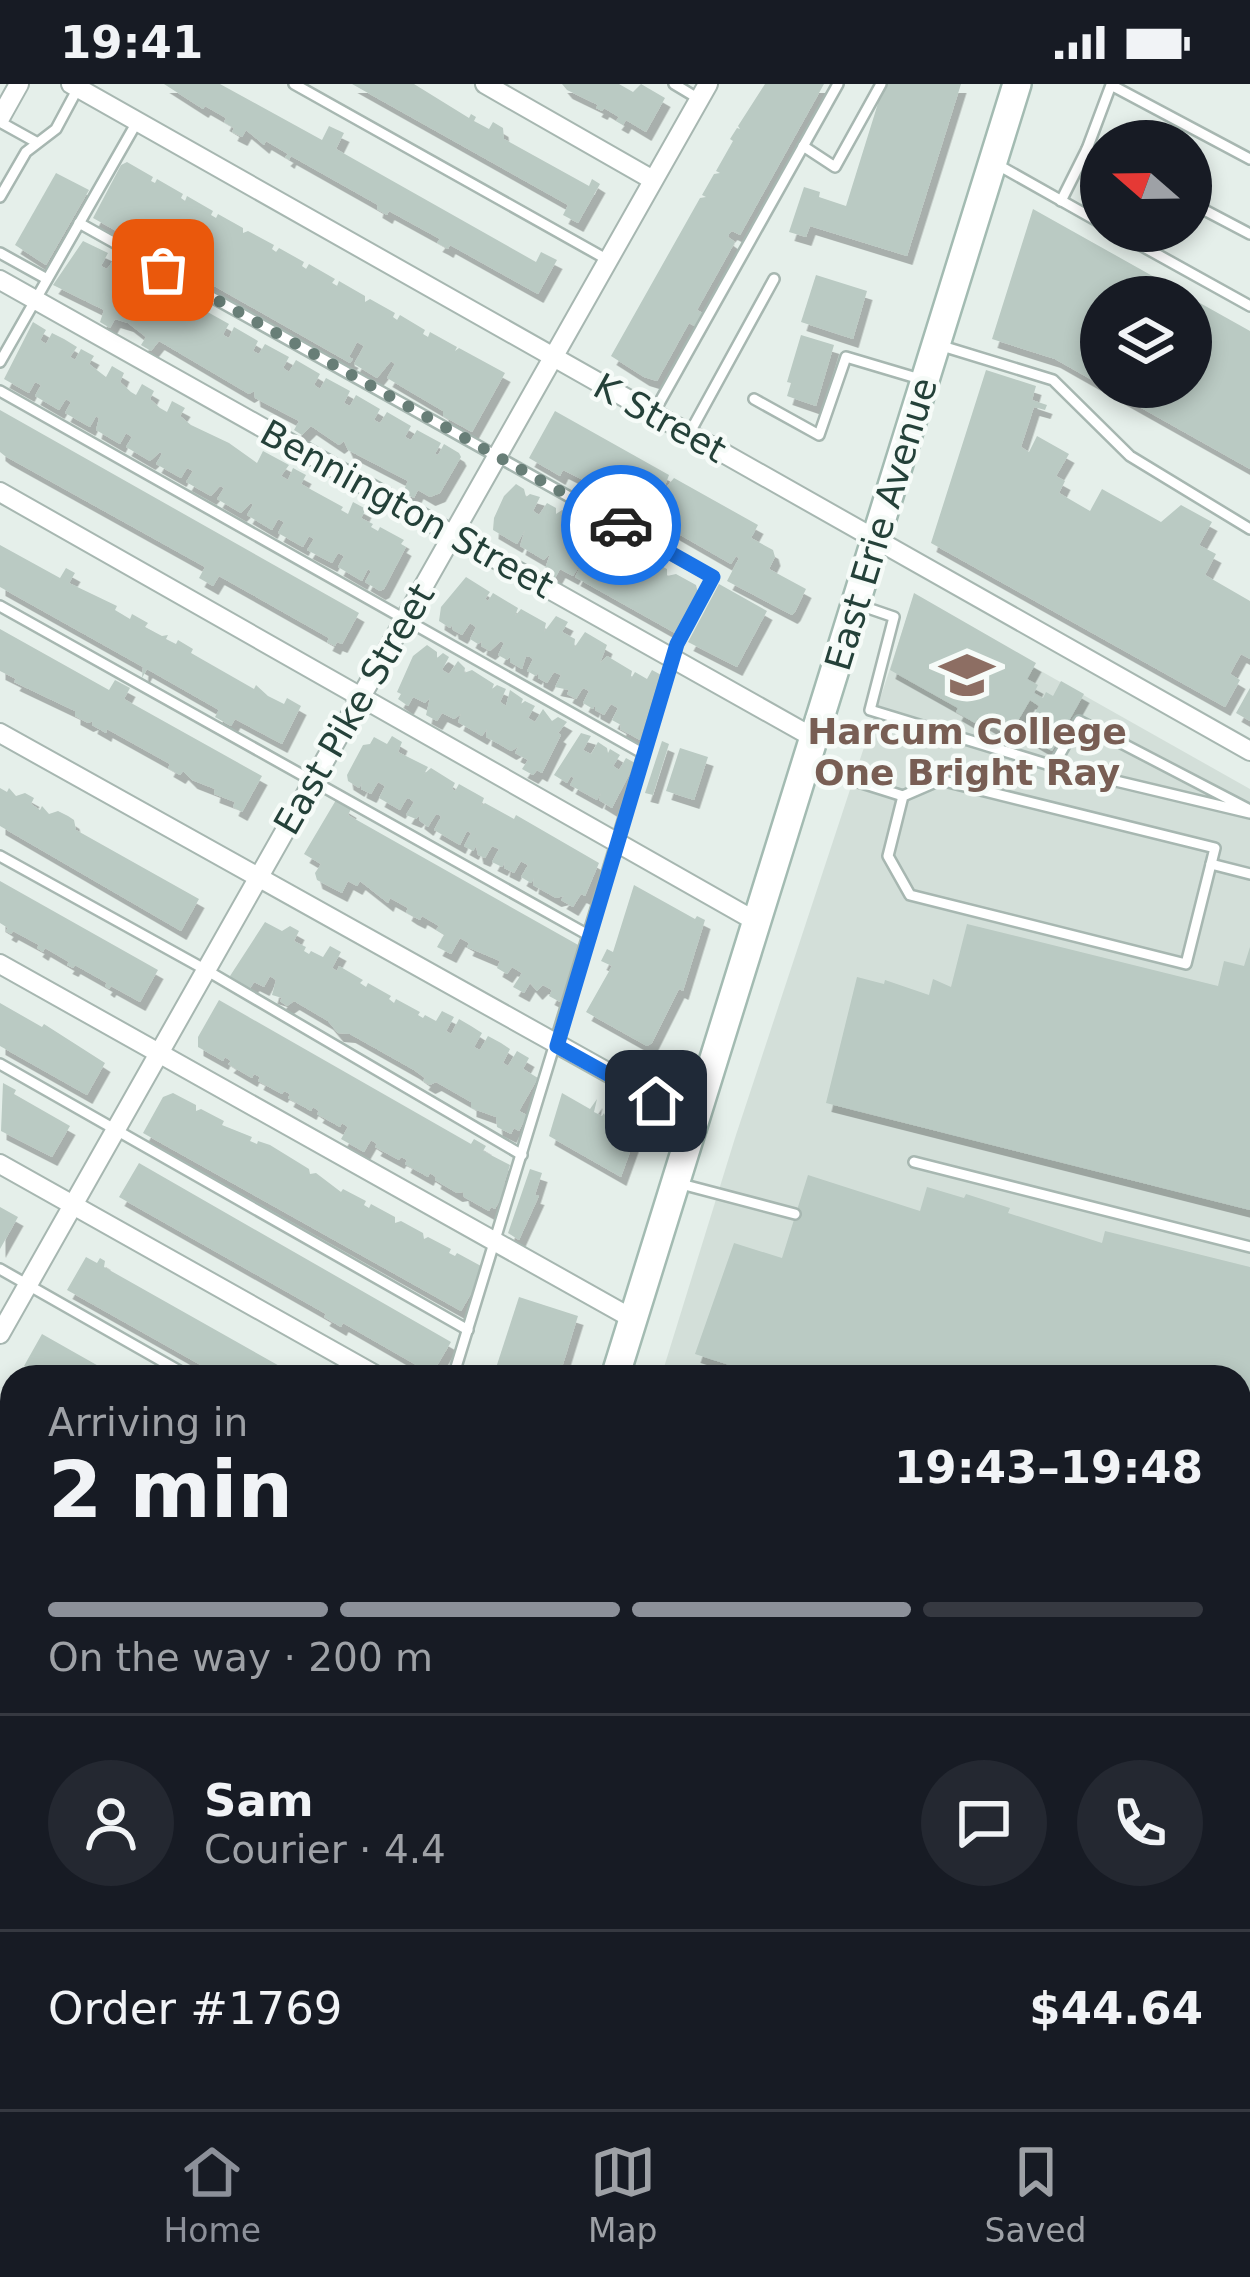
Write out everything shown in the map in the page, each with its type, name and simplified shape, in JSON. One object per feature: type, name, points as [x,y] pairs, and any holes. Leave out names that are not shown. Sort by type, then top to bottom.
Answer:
[{"type":"main road","name":"East Erie Avenue","points":[[620,1365],[1018,84]]},
{"type":"street","points":[[0,120],[19,84]]},
{"type":"street","points":[[485,84],[653,180]]},
{"type":"street","name":"K Street","points":[[75,86],[1250,751]]},
{"type":"street","name":"East Pike Street","points":[[0,1334],[703,91]]},
{"type":"street","name":"Bennington Street","points":[[0,280],[673,658],[810,752]]},
{"type":"street","points":[[0,492],[757,922]]},
{"type":"street","points":[[0,733],[694,1121]]},
{"type":"street","points":[[0,964],[633,1319]]},
{"type":"street","points":[[0,1164],[358,1365]]},
{"type":"lane","points":[[294,84],[608,260]]},
{"type":"lane","points":[[674,84],[703,91]]},
{"type":"lane","points":[[653,414],[838,84]]},
{"type":"lane","points":[[803,146],[836,167],[881,84]]},
{"type":"lane","points":[[1098,120],[1112,85],[1177,120]]},
{"type":"lane","points":[[0,197],[26,152],[56,129],[75,86]]},
{"type":"lane","points":[[0,120],[36,142]]},
{"type":"lane","points":[[0,362],[137,121]]},
{"type":"lane","points":[[1212,139],[1250,159]]},
{"type":"lane","points":[[1060,201],[1080,162]]},
{"type":"lane","points":[[993,164],[1080,212]]},
{"type":"lane","points":[[1212,214],[1250,234]]},
{"type":"lane","points":[[79,223],[713,577],[673,658],[457,1365]]},
{"type":"lane","points":[[1152,252],[1250,307]]},
{"type":"lane","points":[[0,253],[47,279]]},
{"type":"lane","points":[[689,434],[774,279]]},
{"type":"lane","points":[[937,345],[1053,380],[1130,456],[1250,529]]},
{"type":"lane","points":[[754,399],[819,435],[846,358],[925,381]]},
{"type":"lane","points":[[0,391],[644,754]]},
{"type":"lane","points":[[856,604],[894,617],[870,710],[1053,766],[1250,811]]},
{"type":"lane","points":[[0,606],[590,936]]},
{"type":"lane","points":[[1053,766],[1079,722],[1250,811]]},
{"type":"lane","points":[[810,752],[903,796],[940,780],[1215,848],[1186,964],[910,895],[888,856],[903,796]]},
{"type":"lane","points":[[0,856],[522,1155]]},
{"type":"lane","points":[[1211,864],[1250,874]]},
{"type":"lane","points":[[0,1064],[468,1330]]},
{"type":"lane","points":[[914,1162],[1250,1247]]},
{"type":"lane","points":[[676,1183],[795,1214]]},
{"type":"lane","points":[[0,1269],[169,1365]]},
{"type":"shaded area","points":[[913,599],[1250,789],[1250,1365],[665,1365]]},
{"type":"building","points":[[164,84],[220,84],[322,140],[329,126],[344,133],[336,149],[536,262],[541,252],[557,260],[538,294],[450,245],[448,249],[437,243],[440,239],[389,211],[387,215],[378,205],[291,156],[289,160],[288,154],[266,141],[264,145],[246,130],[242,137],[232,132],[226,118]]},
{"type":"building","points":[[352,84],[414,84],[469,118],[471,114],[476,117],[474,121],[489,129],[493,122],[503,128],[504,139],[589,186],[592,179],[600,184],[578,223],[563,215],[568,205]]},
{"type":"building","points":[[562,84],[619,84],[633,92],[641,84],[665,98],[646,132],[626,120],[623,125],[616,121],[619,117],[596,108],[598,105]]},
{"type":"building","points":[[765,84],[824,84],[740,235],[729,234],[735,242],[697,310],[705,314],[698,328],[689,323],[657,381],[644,377],[611,356],[700,198],[706,197],[702,195],[714,174],[720,173],[716,171],[730,139]]},
{"type":"building","points":[[884,84],[961,84],[907,256],[810,226],[806,237],[789,232],[804,187],[846,206]]},
{"type":"building","points":[[127,162],[153,177],[151,181],[157,179],[183,194],[185,201],[187,196],[213,211],[216,218],[218,214],[243,228],[243,233],[248,231],[274,245],[276,252],[279,248],[304,262],[306,269],[309,264],[335,279],[332,283],[337,286],[339,281],[365,296],[365,302],[370,299],[395,313],[397,320],[400,315],[425,330],[428,337],[430,332],[457,347],[455,351],[459,348],[505,373],[472,432],[387,378],[395,364],[391,361],[377,378],[354,364],[364,346],[357,342],[350,363],[172,262],[182,244],[175,240],[165,258],[93,218]]},
{"type":"building","points":[[56,173],[89,190],[46,265],[15,245]]},
{"type":"building","points":[[1033,209],[1080,235],[1080,252],[1110,252],[1153,276],[1080,276],[1080,373],[1055,359],[992,339]]},
{"type":"building","points":[[83,241],[108,253],[101,266],[107,269],[115,258],[138,272],[132,283],[138,286],[144,275],[168,289],[162,300],[166,302],[174,292],[198,306],[192,317],[198,320],[204,310],[229,324],[225,336],[229,338],[234,327],[258,341],[253,351],[259,354],[265,344],[289,357],[283,368],[289,372],[296,360],[320,374],[314,385],[320,389],[326,378],[350,391],[344,403],[350,406],[356,395],[380,409],[374,420],[380,423],[387,412],[411,426],[405,437],[411,440],[417,430],[441,443],[435,454],[444,444],[459,453],[440,493],[430,497],[418,490],[414,498],[403,492],[408,481],[348,450],[344,441],[339,445],[311,426],[302,435],[294,430],[299,421],[255,398],[254,391],[249,394],[159,341],[151,351],[141,345],[146,337],[128,323],[115,319],[110,328],[100,322],[104,310],[53,285]]},
{"type":"building","points":[[816,275],[867,291],[853,339],[801,322]]},
{"type":"building","points":[[1212,310],[1250,331],[1250,469],[1141,408],[1212,408]]},
{"type":"building","points":[[33,322],[46,330],[40,340],[46,344],[52,333],[64,339],[77,347],[70,357],[75,360],[81,349],[94,356],[89,364],[106,377],[112,366],[124,373],[120,382],[131,392],[136,395],[142,384],[154,391],[150,399],[167,412],[172,401],[185,408],[180,416],[191,425],[257,463],[263,451],[289,465],[281,476],[288,480],[293,468],[306,475],[301,484],[348,514],[353,502],[366,509],[361,518],[378,531],[380,527],[404,540],[401,544],[406,547],[384,589],[365,582],[368,569],[362,581],[338,567],[344,556],[338,553],[332,563],[307,550],[314,539],[309,536],[303,547],[278,533],[284,522],[278,519],[272,530],[247,515],[251,503],[241,513],[217,499],[224,488],[220,486],[211,496],[186,482],[193,471],[187,468],[181,478],[156,464],[160,452],[150,461],[126,447],[132,437],[126,433],[120,444],[96,430],[96,416],[90,427],[65,413],[71,402],[66,399],[59,410],[35,396],[41,385],[35,382],[29,393],[4,379]]},
{"type":"building","points":[[801,335],[834,345],[816,406],[787,396]]},
{"type":"building","points":[[986,370],[1036,386],[1032,400],[1047,405],[1045,410],[1034,407],[1021,447],[1029,452],[1037,436],[1069,454],[1056,476],[1065,481],[1059,493],[1090,511],[1102,489],[1161,522],[1181,505],[1212,522],[1199,545],[1216,554],[1205,575],[1250,601],[1250,659],[1241,654],[1230,674],[1240,680],[1225,707],[931,543]]},
{"type":"building","points":[[0,410],[359,613],[342,644],[327,642],[329,638],[219,576],[213,586],[199,578],[205,567],[5,456],[0,452]]},
{"type":"building","points":[[555,411],[669,475],[663,491],[674,478],[758,525],[751,538],[773,550],[769,569],[806,589],[795,612],[792,615],[727,581],[736,556],[731,564],[593,485],[563,470],[560,476],[529,458]]},
{"type":"building","points":[[516,484],[526,497],[540,497],[533,511],[539,515],[547,503],[556,508],[556,514],[562,510],[642,556],[642,561],[644,557],[667,569],[667,576],[676,574],[696,585],[698,593],[675,633],[575,577],[583,561],[573,576],[560,569],[555,578],[544,572],[550,554],[544,560],[520,546],[525,530],[517,544],[493,530],[504,496]]},
{"type":"building","points":[[0,545],[60,578],[66,568],[75,573],[69,583],[117,606],[115,610],[130,619],[132,614],[148,623],[145,627],[168,635],[166,639],[176,644],[178,640],[193,649],[191,653],[254,689],[256,685],[284,704],[287,698],[301,706],[282,744],[235,719],[231,726],[215,717],[219,710],[147,669],[142,678],[143,667],[0,587]]},
{"type":"building","points":[[466,577],[490,592],[488,601],[493,593],[518,608],[515,616],[521,609],[546,623],[544,632],[556,616],[568,622],[562,632],[575,639],[574,648],[585,632],[607,645],[600,663],[607,656],[632,671],[630,680],[635,672],[647,679],[652,670],[663,676],[644,737],[640,740],[620,729],[612,720],[618,708],[611,704],[604,715],[595,705],[593,709],[583,703],[589,691],[583,688],[576,699],[567,694],[569,690],[555,687],[561,675],[554,672],[547,683],[538,673],[527,671],[530,657],[526,656],[522,669],[510,657],[498,655],[501,641],[490,651],[481,646],[482,641],[478,644],[470,639],[476,627],[470,623],[462,635],[439,621],[441,607]]},
{"type":"building","points":[[719,584],[767,611],[737,667],[688,642]]},
{"type":"building","points":[[914,593],[1036,663],[1027,679],[1038,685],[1034,693],[1053,696],[1061,681],[1084,694],[1052,751],[1030,738],[1039,722],[1032,718],[1039,706],[1030,700],[1009,736],[978,718],[975,723],[956,712],[958,708],[890,670]]},
{"type":"building","points":[[0,629],[109,690],[115,680],[130,688],[124,699],[262,776],[242,812],[233,807],[235,802],[214,794],[215,789],[183,771],[180,775],[168,768],[170,764],[14,682],[0,671]]},
{"type":"building","points":[[427,645],[437,652],[437,658],[443,653],[449,657],[442,670],[449,674],[458,661],[464,673],[472,670],[494,684],[492,689],[497,685],[506,689],[500,702],[506,706],[510,690],[523,699],[521,704],[535,706],[528,718],[535,722],[543,709],[552,721],[558,717],[567,722],[542,773],[537,770],[533,775],[522,769],[528,760],[515,753],[518,747],[511,751],[486,737],[487,729],[482,736],[458,722],[461,714],[454,719],[442,713],[437,721],[426,715],[430,698],[425,703],[413,697],[408,706],[398,699],[413,656]]},
{"type":"building","points":[[1250,688],[1250,721],[1236,713]]},
{"type":"building","points":[[581,733],[591,736],[583,750],[591,754],[598,742],[608,753],[610,749],[620,755],[613,766],[619,770],[626,758],[635,763],[612,808],[599,800],[601,793],[597,800],[570,785],[571,776],[567,783],[554,775]]},
{"type":"building","points":[[392,736],[402,742],[398,752],[428,767],[424,774],[431,768],[455,783],[455,791],[459,784],[484,798],[481,806],[485,803],[514,819],[516,815],[599,863],[585,896],[581,894],[573,907],[561,900],[564,896],[556,898],[533,885],[534,878],[531,883],[521,877],[528,865],[521,861],[514,873],[504,868],[505,862],[502,867],[492,862],[499,849],[492,846],[485,858],[478,855],[476,846],[473,851],[464,846],[471,833],[467,831],[460,845],[434,830],[439,815],[428,827],[419,820],[420,815],[416,819],[406,815],[414,802],[410,799],[400,810],[379,798],[385,786],[378,782],[371,794],[361,789],[362,783],[359,788],[348,781],[363,745],[374,737],[387,744]]},
{"type":"building","points":[[662,741],[669,744],[653,795],[645,793]]},
{"type":"building","points":[[680,748],[708,757],[694,800],[666,791]]},
{"type":"building","points":[[0,788],[7,792],[9,788],[16,796],[25,793],[34,798],[31,804],[49,814],[58,811],[68,816],[76,830],[199,899],[181,931],[0,826]]},
{"type":"building","points":[[336,800],[351,809],[348,815],[580,946],[562,1003],[549,996],[552,990],[543,985],[537,991],[530,983],[524,993],[513,987],[522,973],[512,967],[507,974],[497,968],[500,961],[467,947],[469,943],[460,938],[451,954],[437,947],[444,935],[436,930],[439,926],[412,916],[408,908],[390,898],[388,903],[360,881],[357,886],[348,881],[342,893],[317,880],[315,873],[321,864],[304,854]]},
{"type":"building","points":[[0,881],[158,970],[140,1002],[6,931],[0,923]]},
{"type":"building","points":[[634,885],[705,920],[683,991],[679,989],[647,1046],[586,1012],[612,966],[601,961],[607,949],[613,952]]},
{"type":"building","points":[[265,922],[282,931],[290,926],[299,931],[294,941],[309,954],[323,957],[330,946],[341,952],[332,968],[337,971],[339,966],[363,980],[360,983],[366,987],[368,983],[423,1018],[436,1021],[442,1011],[454,1017],[446,1031],[451,1034],[459,1019],[471,1026],[482,1033],[474,1047],[480,1050],[488,1036],[501,1043],[510,1049],[503,1063],[508,1066],[517,1051],[529,1058],[523,1069],[538,1078],[519,1111],[527,1115],[519,1131],[514,1128],[511,1134],[497,1127],[496,1117],[471,1108],[471,1102],[436,1082],[430,1085],[414,1070],[350,1034],[338,1033],[328,1021],[294,1001],[287,1006],[272,995],[276,980],[270,976],[264,987],[254,982],[249,990],[233,981],[230,976]]},
{"type":"building","points":[[967,924],[1218,986],[1224,961],[1244,966],[1250,947],[1250,1210],[826,1103],[857,977],[884,984],[885,980],[929,995],[933,979],[951,987]]},
{"type":"building","points":[[219,1000],[471,1144],[474,1139],[486,1146],[483,1151],[510,1165],[507,1187],[495,1209],[489,1211],[430,1173],[428,1177],[405,1164],[407,1160],[375,1147],[371,1140],[364,1152],[341,1139],[348,1127],[342,1123],[340,1127],[313,1107],[311,1111],[288,1098],[290,1094],[258,1081],[260,1077],[254,1074],[252,1078],[228,1064],[231,1061],[225,1057],[223,1061],[198,1047],[198,1037]]},
{"type":"building","points":[[0,1003],[105,1063],[87,1095],[0,1046]]},
{"type":"building","points":[[3,1083],[70,1126],[52,1157],[1,1131]]},
{"type":"building","points":[[173,1093],[196,1105],[196,1111],[224,1121],[222,1125],[252,1137],[250,1141],[270,1145],[310,1174],[366,1201],[369,1208],[371,1204],[395,1217],[395,1223],[401,1221],[423,1233],[424,1239],[481,1266],[478,1273],[482,1275],[461,1311],[143,1133],[163,1097]]},
{"type":"building","points":[[562,1093],[590,1109],[597,1099],[594,1112],[633,1131],[635,1138],[621,1177],[549,1136]]},
{"type":"building","points":[[139,1163],[451,1342],[437,1365],[416,1365],[343,1323],[341,1327],[326,1314],[119,1197]]},
{"type":"building","points":[[530,1169],[542,1173],[535,1195],[539,1196],[519,1240],[508,1233]]},
{"type":"building","points":[[808,1175],[920,1211],[927,1187],[964,1198],[966,1194],[1010,1208],[1008,1213],[1102,1243],[1105,1231],[1250,1267],[1250,1365],[729,1365],[695,1354],[734,1243],[782,1258]]},
{"type":"building","points":[[0,1207],[18,1217],[0,1249]]},
{"type":"building","points":[[86,1257],[97,1263],[100,1258],[104,1267],[278,1365],[201,1365],[67,1290]]},
{"type":"building","points":[[519,1297],[578,1316],[563,1365],[497,1365]]},
{"type":"building","points":[[42,1334],[97,1365],[25,1365]]},
{"type":"way so far","points":[[163,270],[621,525]]},
{"type":"place","name":"Harcum College One Bright Ray","points":[[967,675]]},
{"type":"route","points":[[621,525],[713,577],[677,644],[557,1046],[656,1101]]}]
